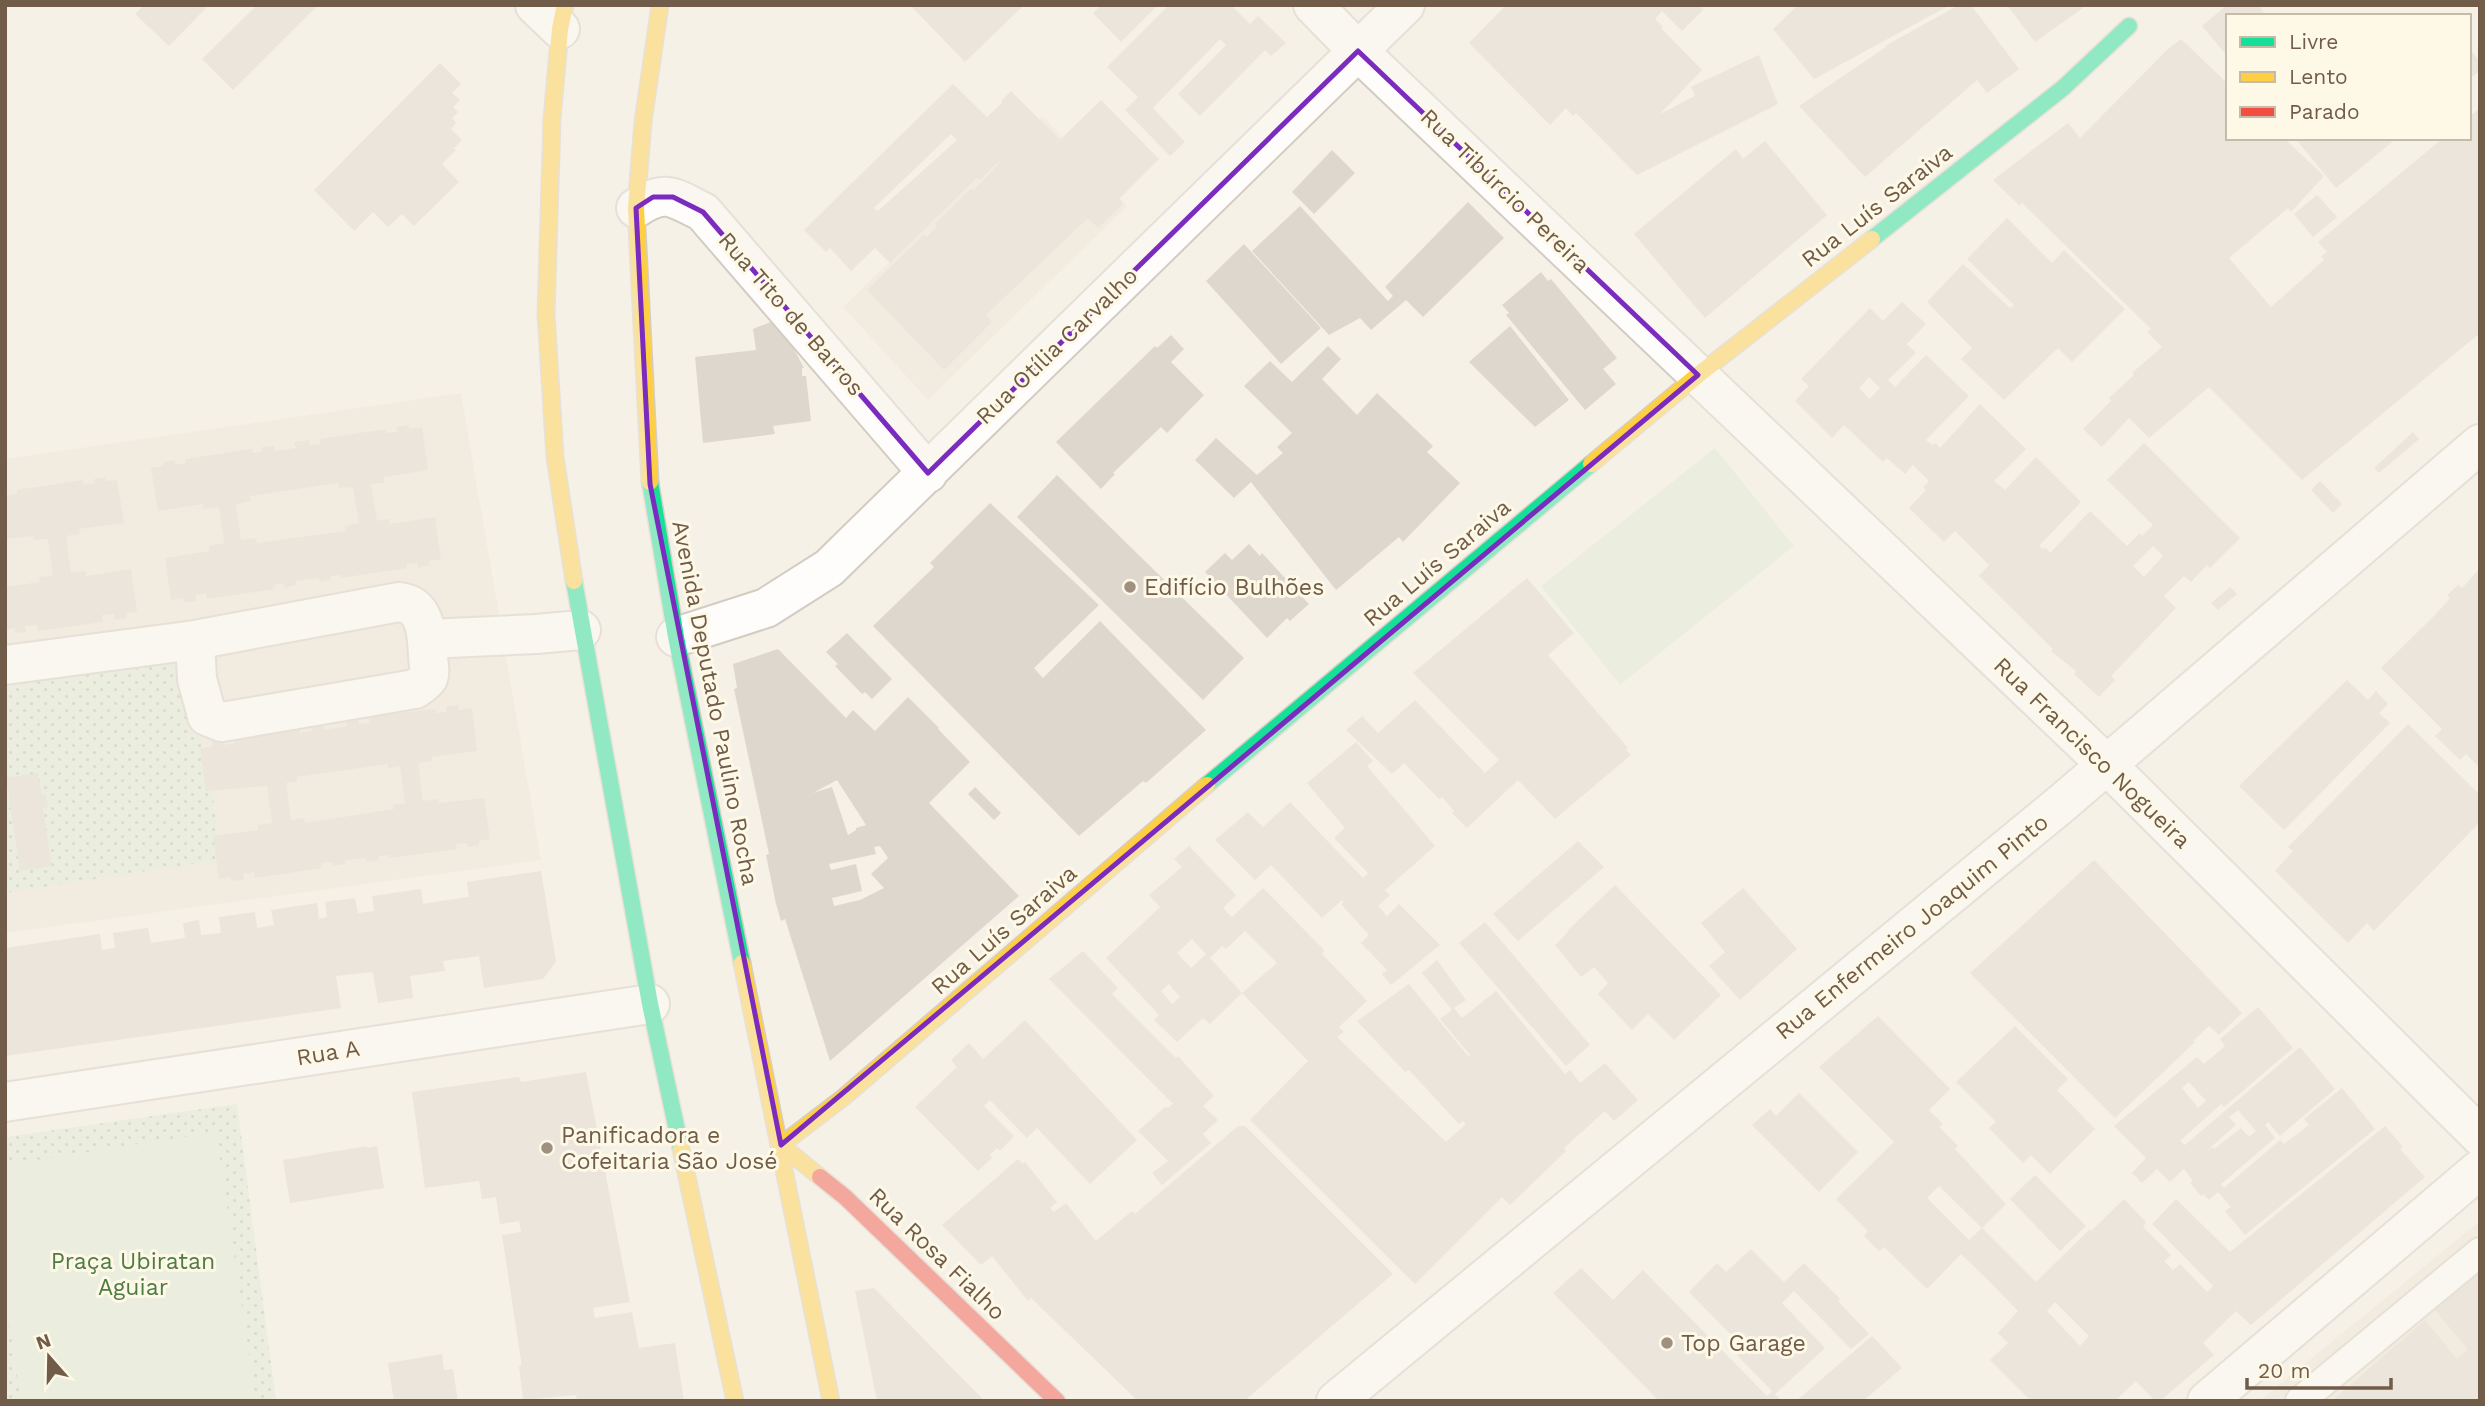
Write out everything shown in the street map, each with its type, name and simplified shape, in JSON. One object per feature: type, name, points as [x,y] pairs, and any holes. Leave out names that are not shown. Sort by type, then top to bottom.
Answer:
[{"type":"main road","name":"Avenida Deputado Paulino Rocha","points":[[660,5],[643,122],[636,208],[650,484],[676,637],[831,1401]]},
{"type":"main road","points":[[553,13],[546,314],[555,457],[581,630],[650,1004],[735,1401]]},
{"type":"main road","name":"Rua Luís Saraiva","points":[[781,1145],[844,1097],[1261,740],[1698,375],[2053,97],[2129,26]]},
{"type":"main road","name":"Rua Rosa Fialho","points":[[781,1145],[845,1197],[1057,1401]]},
{"type":"street","name":"Rua Tibúrcio Pereira","points":[[1314,5],[1358,51],[1698,375]]},
{"type":"street","name":"Rua Otília Carvalho","points":[[676,637],[766,608],[829,568],[1405,5]]},
{"type":"street","name":"Rua Tito de Barros","points":[[636,208],[653,197],[673,197],[703,212],[928,472]]},
{"type":"street","name":"Rua Francisco Nogueira","points":[[1698,375],[2106,764],[2480,1136]]},
{"type":"street","name":"Rua Enfermeiro Joaquim Pinto","points":[[1336,1401],[2061,804],[2480,444]]},
{"type":"street","points":[[5,665],[195,640],[399,602],[408,603],[418,612],[427,639],[428,678],[415,689],[222,722],[207,716],[201,700],[195,640]]},
{"type":"street","points":[[427,639],[581,630]]},
{"type":"street","name":"Rua A","points":[[5,1102],[650,1004]]},
{"type":"street","points":[[2207,1401],[2480,1169]]},
{"type":"lane","points":[[2300,1401],[2480,1252]]},
{"type":"highlighted area","points":[[1358,51],[1698,375],[781,1145],[650,484],[636,208],[653,197],[673,197],[703,212],[928,473]]},
{"type":"shaded area","points":[[1042,116],[1127,206],[928,400],[843,307]]},
{"type":"shaded area","points":[[461,393],[541,860],[5,933],[5,459]]},
{"type":"shaded area","points":[[2480,1221],[2480,1401],[2259,1401]]},
{"type":"green space","points":[[1715,448],[1794,546],[1620,685],[1541,586]]},
{"type":"green space","points":[[186,653],[224,859],[5,893],[5,681]]},
{"type":"green space","name":"Praça Ubiratan Aguiar","points":[[237,1104],[276,1401],[5,1401],[5,1137]]},
{"type":"green space","name":"Praça Ubiratan Aguiar","points":[[216,1132],[256,1401],[21,1401],[5,1294],[5,1165]]},
{"type":"building","points":[[144,5],[209,5],[169,46],[135,14]]},
{"type":"building","points":[[257,5],[318,5],[233,90],[202,59]]},
{"type":"building","points":[[910,5],[1024,5],[965,62]]},
{"type":"building","points":[[1101,5],[1158,5],[1121,42],[1093,13]]},
{"type":"building","points":[[1169,5],[1231,5],[1250,24],[1258,16],[1286,43],[1271,56],[1265,50],[1200,116],[1178,94],[1226,45],[1220,39],[1153,108],[1185,142],[1170,156],[1125,110],[1138,97],[1107,67]]},
{"type":"building","points":[[1506,5],[1699,5],[1703,10],[1682,31],[1662,11],[1655,19],[1702,70],[1660,114],[1695,96],[1691,87],[1759,55],[1778,104],[1637,175],[1576,113],[1573,116],[1566,108],[1550,125],[1469,43]]},
{"type":"building","points":[[1798,5],[1950,5],[1814,79],[1773,29]]},
{"type":"building","points":[[1959,5],[1971,5],[2019,69],[1987,93],[1977,80],[1865,177],[1799,106],[1885,46]]},
{"type":"building","points":[[2007,5],[2081,5],[2083,8],[2035,42]]},
{"type":"building","points":[[2227,5],[2258,5],[2265,14],[2226,14],[2226,55],[2202,26]]},
{"type":"building","points":[[2181,39],[2226,82],[2226,140],[2286,140],[2324,176],[2291,212],[2288,208],[2229,258],[2271,307],[2324,260],[2321,256],[2327,252],[2318,242],[2441,140],[2471,140],[2471,115],[2480,108],[2480,333],[2302,480],[2209,387],[2149,438],[2129,418],[2102,447],[2083,429],[2111,401],[2109,398],[2134,375],[2132,373],[2162,347],[2147,332],[2151,329],[2022,203],[2020,206],[1993,180],[2068,123],[2080,138]]},
{"type":"building","points":[[2471,50],[2478,59],[2480,57],[2480,71],[2471,78]]},
{"type":"building","points":[[440,63],[461,84],[452,93],[460,100],[453,107],[458,112],[452,118],[456,123],[451,129],[462,140],[442,164],[459,182],[414,226],[402,214],[388,227],[373,212],[354,231],[314,190]]},
{"type":"building","points":[[953,84],[987,117],[1011,91],[1060,140],[1101,100],[1159,159],[1119,199],[1123,204],[1098,228],[1088,218],[986,315],[992,322],[944,370],[867,290],[924,234],[927,237],[937,227],[935,224],[971,188],[973,190],[977,187],[999,161],[980,180],[977,178],[890,263],[875,248],[851,271],[830,248],[826,252],[804,230]],"holes":[[[951,134],[957,140],[878,211],[874,208]]]},
{"type":"building","points":[[2297,140],[2395,140],[2336,188]]},
{"type":"building","points":[[1765,141],[1827,215],[1705,318],[1634,234],[1736,149],[1743,159]]},
{"type":"building","points":[[1332,150],[1355,173],[1314,214],[1292,192]]},
{"type":"building","points":[[2317,195],[2337,217],[2313,237],[2294,214]]},
{"type":"building","points":[[1468,202],[1504,238],[1423,317],[1406,300],[1371,330],[1360,318],[1329,335],[1252,251],[1300,206],[1388,301],[1393,296],[1385,287]]},
{"type":"building","points":[[2007,218],[2052,263],[2064,250],[2125,309],[2072,362],[2058,348],[2004,400],[1961,359],[1972,348],[1927,302],[1963,264],[2010,308],[2014,305],[1967,259]]},
{"type":"building","points":[[1244,244],[1321,328],[1281,364],[1206,281]]},
{"type":"building","points":[[1541,272],[1548,281],[1551,279],[1617,358],[1603,369],[1616,384],[1585,410],[1506,315],[1509,313],[1502,305]]},
{"type":"building","points":[[1902,302],[1926,324],[1907,344],[1916,353],[1888,380],[1895,387],[1926,355],[1969,396],[1926,440],[1932,445],[1936,443],[1940,448],[1980,404],[2026,449],[1994,481],[2005,490],[2036,457],[2081,502],[2039,546],[2043,549],[2046,548],[2050,553],[2090,511],[2127,546],[2153,525],[2107,480],[2144,443],[2240,538],[2210,568],[2207,565],[2191,582],[2184,576],[2164,596],[2176,608],[2111,676],[2115,680],[2099,697],[1979,576],[1989,565],[1955,531],[1944,542],[1909,508],[1926,490],[1923,487],[1929,481],[1913,465],[1905,474],[1887,458],[1883,462],[1844,425],[1832,438],[1795,401],[1809,386],[1801,379],[1870,308],[1883,321]],"holes":[[[1869,377],[1880,388],[1870,399],[1859,388]],[[2153,546],[2163,556],[2144,577],[2133,566]]]},
{"type":"building","points":[[778,319],[804,368],[802,376],[806,376],[811,421],[773,426],[775,434],[703,443],[695,357],[756,350],[753,329]]},
{"type":"building","points":[[1510,326],[1569,400],[1535,427],[1469,362]]},
{"type":"building","points":[[1171,335],[1184,349],[1171,362],[1204,395],[1167,433],[1161,427],[1113,473],[1115,474],[1101,489],[1056,442],[1155,346],[1157,348]]},
{"type":"building","points":[[1328,346],[1341,359],[1322,379],[1357,415],[1377,393],[1433,446],[1427,452],[1460,483],[1403,542],[1399,537],[1336,590],[1251,482],[1234,498],[1195,460],[1216,438],[1257,475],[1283,453],[1277,447],[1292,433],[1244,386],[1270,361],[1292,382]]},
{"type":"building","points":[[397,427],[422,427],[428,470],[384,477],[384,483],[371,484],[377,521],[389,519],[390,524],[435,517],[441,559],[429,561],[430,565],[418,568],[417,563],[407,564],[407,568],[341,578],[340,575],[330,576],[331,580],[320,582],[319,578],[295,581],[296,585],[285,588],[284,583],[273,585],[274,589],[207,599],[206,594],[196,595],[196,601],[184,602],[183,598],[171,600],[165,558],[209,551],[209,546],[224,543],[219,507],[203,509],[203,504],[158,511],[151,468],[175,460],[175,465],[186,463],[185,459],[252,449],[253,453],[262,452],[262,447],[274,446],[275,451],[296,448],[294,442],[309,440],[310,445],[320,444],[320,439],[386,429],[387,433],[397,432]],"holes":[[[338,483],[339,488],[353,487],[359,523],[345,526],[345,531],[257,543],[256,538],[241,540],[236,504],[251,501],[250,496]]]},
{"type":"building","points":[[2413,432],[2419,439],[2379,473],[2374,468]]},
{"type":"building","name":"Edifício Bulhões","points":[[1057,475],[1244,658],[1203,700],[1017,517]]},
{"type":"building","points":[[105,477],[106,481],[117,480],[124,523],[79,529],[80,534],[66,536],[71,573],[86,571],[86,576],[131,569],[137,612],[126,613],[126,618],[115,620],[114,614],[102,615],[103,622],[38,631],[37,625],[25,626],[26,632],[15,633],[15,628],[5,630],[5,587],[40,582],[39,577],[53,576],[48,539],[34,540],[33,536],[5,539],[5,496],[17,494],[17,490],[83,480],[83,485],[95,483],[94,479]]},
{"type":"building","points":[[2320,481],[2342,504],[2333,513],[2311,490]]},
{"type":"building","points":[[990,503],[1099,605],[1034,668],[1043,678],[1100,621],[1206,730],[1146,783],[1143,781],[1079,836],[873,626],[934,567],[930,563]]},
{"type":"building","points":[[1249,544],[1260,556],[1262,553],[1309,604],[1290,621],[1287,618],[1267,638],[1205,572],[1225,553],[1232,560]]},
{"type":"building","points":[[2480,568],[2480,768],[2466,754],[2460,760],[2435,736],[2442,729],[2381,668],[2437,613],[2450,598],[2447,595],[2458,585],[2462,588]]},
{"type":"building","points":[[1527,578],[1574,633],[1548,655],[1628,748],[1626,750],[1631,755],[1555,819],[1518,780],[1467,828],[1452,813],[1454,811],[1442,797],[1439,799],[1404,763],[1392,774],[1346,730],[1362,716],[1378,733],[1415,700],[1485,773],[1499,760],[1413,673]]},
{"type":"building","points":[[2230,587],[2237,594],[2218,610],[2211,603]]},
{"type":"building","points":[[847,633],[892,679],[872,699],[865,692],[862,694],[835,666],[838,664],[826,652]]},
{"type":"building","points":[[778,649],[846,718],[853,710],[875,731],[908,697],[970,762],[929,803],[1019,896],[830,1061],[785,919],[781,921],[776,904],[766,855],[769,854],[734,689],[737,688],[733,664]],"holes":[[[837,780],[866,825],[856,828],[848,835],[832,787],[813,793]],[[880,846],[888,858],[871,874],[884,888],[860,900],[834,906],[832,898],[862,891],[856,864],[831,870],[829,864],[876,854],[874,847]]]},
{"type":"building","points":[[2347,680],[2368,700],[2376,691],[2388,704],[2379,713],[2390,723],[2284,830],[2239,786]]},
{"type":"building","points":[[458,705],[459,710],[472,708],[477,751],[432,757],[432,761],[418,763],[423,801],[439,799],[439,803],[484,798],[490,839],[467,847],[467,843],[456,844],[457,849],[389,858],[389,855],[378,856],[379,860],[367,862],[366,858],[345,860],[345,864],[333,866],[332,862],[321,863],[322,868],[255,878],[254,872],[243,874],[244,880],[231,881],[231,877],[219,879],[213,836],[258,830],[258,825],[272,823],[267,786],[206,791],[200,748],[212,747],[212,741],[224,740],[224,745],[235,743],[234,738],[300,729],[300,733],[312,731],[311,726],[323,725],[324,730],[347,726],[346,722],[358,720],[359,724],[370,723],[368,717],[436,709],[436,713],[447,712],[446,707]],"holes":[[[388,764],[388,768],[400,766],[405,803],[393,805],[394,809],[305,823],[304,818],[291,820],[286,783],[297,781],[297,777]]]},
{"type":"building","points":[[2408,724],[2480,795],[2480,822],[2374,931],[2367,923],[2348,943],[2275,871],[2293,851],[2288,847]]},
{"type":"building","points":[[1356,742],[1373,761],[1367,766],[1435,846],[1385,890],[1390,895],[1378,906],[1387,916],[1399,904],[1440,945],[1391,985],[1382,974],[1387,970],[1361,943],[1369,935],[1341,904],[1344,902],[1342,900],[1322,918],[1271,865],[1255,880],[1215,840],[1248,812],[1263,827],[1290,802],[1363,878],[1368,873],[1334,838],[1345,828],[1307,783]]},
{"type":"building","points":[[38,773],[42,795],[45,794],[48,807],[43,808],[52,866],[20,871],[6,778]]},
{"type":"building","points":[[975,787],[1001,813],[994,820],[968,794]]},
{"type":"building","points":[[1578,841],[1604,867],[1518,941],[1493,914]]},
{"type":"building","points":[[1189,846],[1236,895],[1223,908],[1232,917],[1263,888],[1324,950],[1322,954],[1367,1001],[1339,1027],[1344,1032],[1337,1037],[1446,1142],[1466,1124],[1463,1121],[1459,1124],[1409,1070],[1405,1072],[1357,1021],[1409,984],[1468,1056],[1470,1055],[1440,1019],[1452,1010],[1422,973],[1437,960],[1466,1000],[1454,1008],[1462,1018],[1496,991],[1565,1074],[1570,1070],[1580,1083],[1605,1063],[1638,1100],[1614,1121],[1605,1111],[1564,1148],[1566,1151],[1510,1205],[1502,1197],[1415,1284],[1250,1120],[1308,1061],[1242,993],[1210,1024],[1203,1018],[1177,1042],[1154,1020],[1159,1015],[1106,958],[1160,907],[1149,895],[1182,867],[1174,859]],"holes":[[[1245,931],[1277,963],[1242,993],[1210,958],[1222,946],[1226,949]],[[1192,939],[1206,954],[1191,968],[1177,953]],[[1169,984],[1180,997],[1172,1004],[1161,991]]]},
{"type":"building","points":[[2094,860],[2242,1013],[2219,1035],[2209,1026],[2115,1118],[1970,973]]},
{"type":"building","points":[[541,871],[556,962],[543,979],[484,988],[479,956],[443,961],[445,971],[410,976],[413,998],[378,1003],[373,972],[336,976],[341,1008],[5,1056],[5,948],[100,934],[102,950],[115,948],[113,933],[148,928],[151,943],[185,938],[183,923],[199,920],[201,935],[221,933],[219,917],[255,912],[257,928],[274,925],[271,910],[317,903],[319,919],[327,917],[325,902],[355,898],[358,913],[374,911],[372,896],[421,889],[423,904],[469,897],[467,882]]},
{"type":"building","points":[[1615,885],[1721,995],[1674,1040],[1648,1014],[1632,1030],[1598,994],[1608,983],[1594,967],[1581,977],[1555,945]]},
{"type":"building","points":[[1743,888],[1797,949],[1740,1000],[1709,966],[1725,952],[1701,923]]},
{"type":"building","points":[[1485,922],[1590,1045],[1566,1066],[1459,943]]},
{"type":"building","points":[[1083,951],[1118,988],[1112,994],[1176,1058],[1178,1056],[1214,1096],[1203,1106],[1218,1120],[1203,1134],[1211,1143],[1162,1185],[1152,1173],[1168,1161],[1138,1131],[1165,1107],[1173,1104],[1049,979]]},
{"type":"building","points":[[2258,1007],[2293,1048],[2224,1107],[2221,1104],[2180,1141],[2185,1145],[2300,1047],[2335,1089],[2280,1136],[2268,1122],[2265,1125],[2275,1138],[2221,1184],[2224,1188],[2280,1140],[2284,1144],[2309,1125],[2304,1119],[2342,1088],[2375,1129],[2245,1235],[2225,1211],[2231,1207],[2218,1192],[2209,1200],[2203,1194],[2201,1196],[2190,1183],[2193,1181],[2184,1169],[2170,1182],[2157,1169],[2142,1183],[2132,1173],[2146,1158],[2114,1126],[2197,1057],[2204,1064],[2225,1046],[2220,1039]],"holes":[[[2189,1082],[2206,1101],[2198,1108],[2182,1088]],[[2238,1110],[2256,1131],[2249,1137],[2241,1128],[2214,1149],[2212,1147],[2204,1153],[2236,1125],[2229,1117]]]},
{"type":"building","points":[[1878,1016],[1950,1089],[1929,1110],[1943,1124],[1939,1127],[1958,1146],[1955,1149],[2006,1204],[1982,1228],[2036,1282],[2124,1199],[2146,1222],[2143,1227],[2171,1255],[2164,1261],[2173,1270],[2180,1264],[2207,1292],[2213,1286],[2152,1224],[2176,1199],[2230,1252],[2385,1126],[2403,1147],[2400,1149],[2425,1177],[2251,1325],[2236,1311],[2203,1343],[2214,1355],[2160,1401],[2155,1401],[2136,1381],[2115,1401],[2031,1401],[1990,1360],[2008,1343],[1998,1333],[2018,1311],[1961,1254],[1927,1289],[1884,1247],[1879,1251],[1864,1236],[1868,1231],[1836,1199],[1894,1142],[1819,1067]],"holes":[[[1939,1186],[1982,1228],[1969,1240],[1927,1198]],[[2055,1302],[2089,1336],[2080,1346],[2047,1311]]]},
{"type":"building","points":[[1025,1020],[1137,1140],[1090,1184],[1037,1128],[1027,1138],[990,1100],[984,1106],[1014,1136],[1000,1151],[997,1148],[990,1155],[992,1158],[978,1171],[915,1107],[957,1067],[951,1060],[969,1043],[983,1059]]},
{"type":"building","points":[[2015,1026],[2068,1079],[2057,1090],[2095,1129],[2050,1174],[2031,1155],[2023,1163],[1989,1128],[1996,1122],[1956,1082]]},
{"type":"building","points":[[586,1072],[630,1302],[593,1308],[595,1318],[632,1312],[639,1348],[675,1343],[684,1401],[577,1401],[576,1395],[523,1400],[519,1366],[521,1360],[502,1235],[521,1232],[519,1221],[500,1224],[496,1197],[482,1199],[479,1181],[425,1188],[412,1092],[519,1077],[521,1082]]},
{"type":"building","points":[[1799,1093],[1858,1152],[1819,1192],[1752,1125],[1770,1109],[1776,1116]]},
{"type":"building","points":[[1238,1126],[1245,1126],[1393,1274],[1244,1401],[1138,1401],[1031,1298],[1028,1301],[992,1256],[981,1265],[942,1225],[1018,1159],[1023,1164],[1025,1162],[1057,1202],[1050,1208],[1054,1212],[1066,1203],[1096,1241],[1132,1211],[1135,1214]]},
{"type":"building","points":[[377,1146],[384,1188],[290,1203],[283,1160]]},
{"type":"building","points":[[2035,1175],[2086,1226],[2060,1251],[2010,1199]]},
{"type":"building","points":[[1751,1249],[1784,1282],[1804,1263],[1840,1299],[1838,1301],[1869,1334],[1851,1349],[1794,1291],[1782,1303],[1825,1348],[1775,1394],[1782,1401],[1659,1401],[1553,1293],[1581,1268],[1613,1300],[1643,1270],[1767,1396],[1772,1391],[1737,1355],[1744,1348],[1689,1292],[1717,1263],[1726,1272]]},
{"type":"building","points":[[2480,1271],[2480,1401],[2332,1401],[2425,1320],[2457,1359],[2468,1350],[2435,1310]]},
{"type":"building","points":[[874,1288],[985,1401],[877,1401],[855,1291]]},
{"type":"building","points":[[1872,1336],[1902,1368],[1863,1401],[1796,1401]]},
{"type":"building","points":[[442,1354],[444,1370],[453,1369],[458,1401],[394,1401],[388,1363]]},
{"type":"traffic: fast","points":[[1872,239],[2063,88],[2129,26]]},
{"type":"traffic: fast","points":[[1207,785],[1591,464]]},
{"type":"traffic: fast","points":[[650,482],[676,637],[742,963]]},
{"type":"traffic: fast","points":[[574,581],[650,1004],[681,1149]]},
{"type":"traffic: slow","points":[[565,5],[560,29],[552,119],[546,314],[555,457],[574,581]]},
{"type":"traffic: slow","points":[[650,482],[636,208],[643,122],[660,5]]},
{"type":"traffic: slow","points":[[1591,464],[1698,375],[1872,239]]},
{"type":"traffic: slow","points":[[820,1177],[781,1145],[844,1097],[1207,785]]},
{"type":"traffic: slow","points":[[742,963],[831,1401]]},
{"type":"traffic: slow","points":[[681,1149],[735,1401]]},
{"type":"traffic: jam","points":[[820,1177],[845,1197],[1057,1401]]},
{"type":"place","name":"Edifício Bulhões","points":[[1130,587]]},
{"type":"place","name":"Panificadora e Cofeitaria São José","points":[[547,1148]]},
{"type":"place","name":"Top Garage","points":[[1667,1343]]}]
